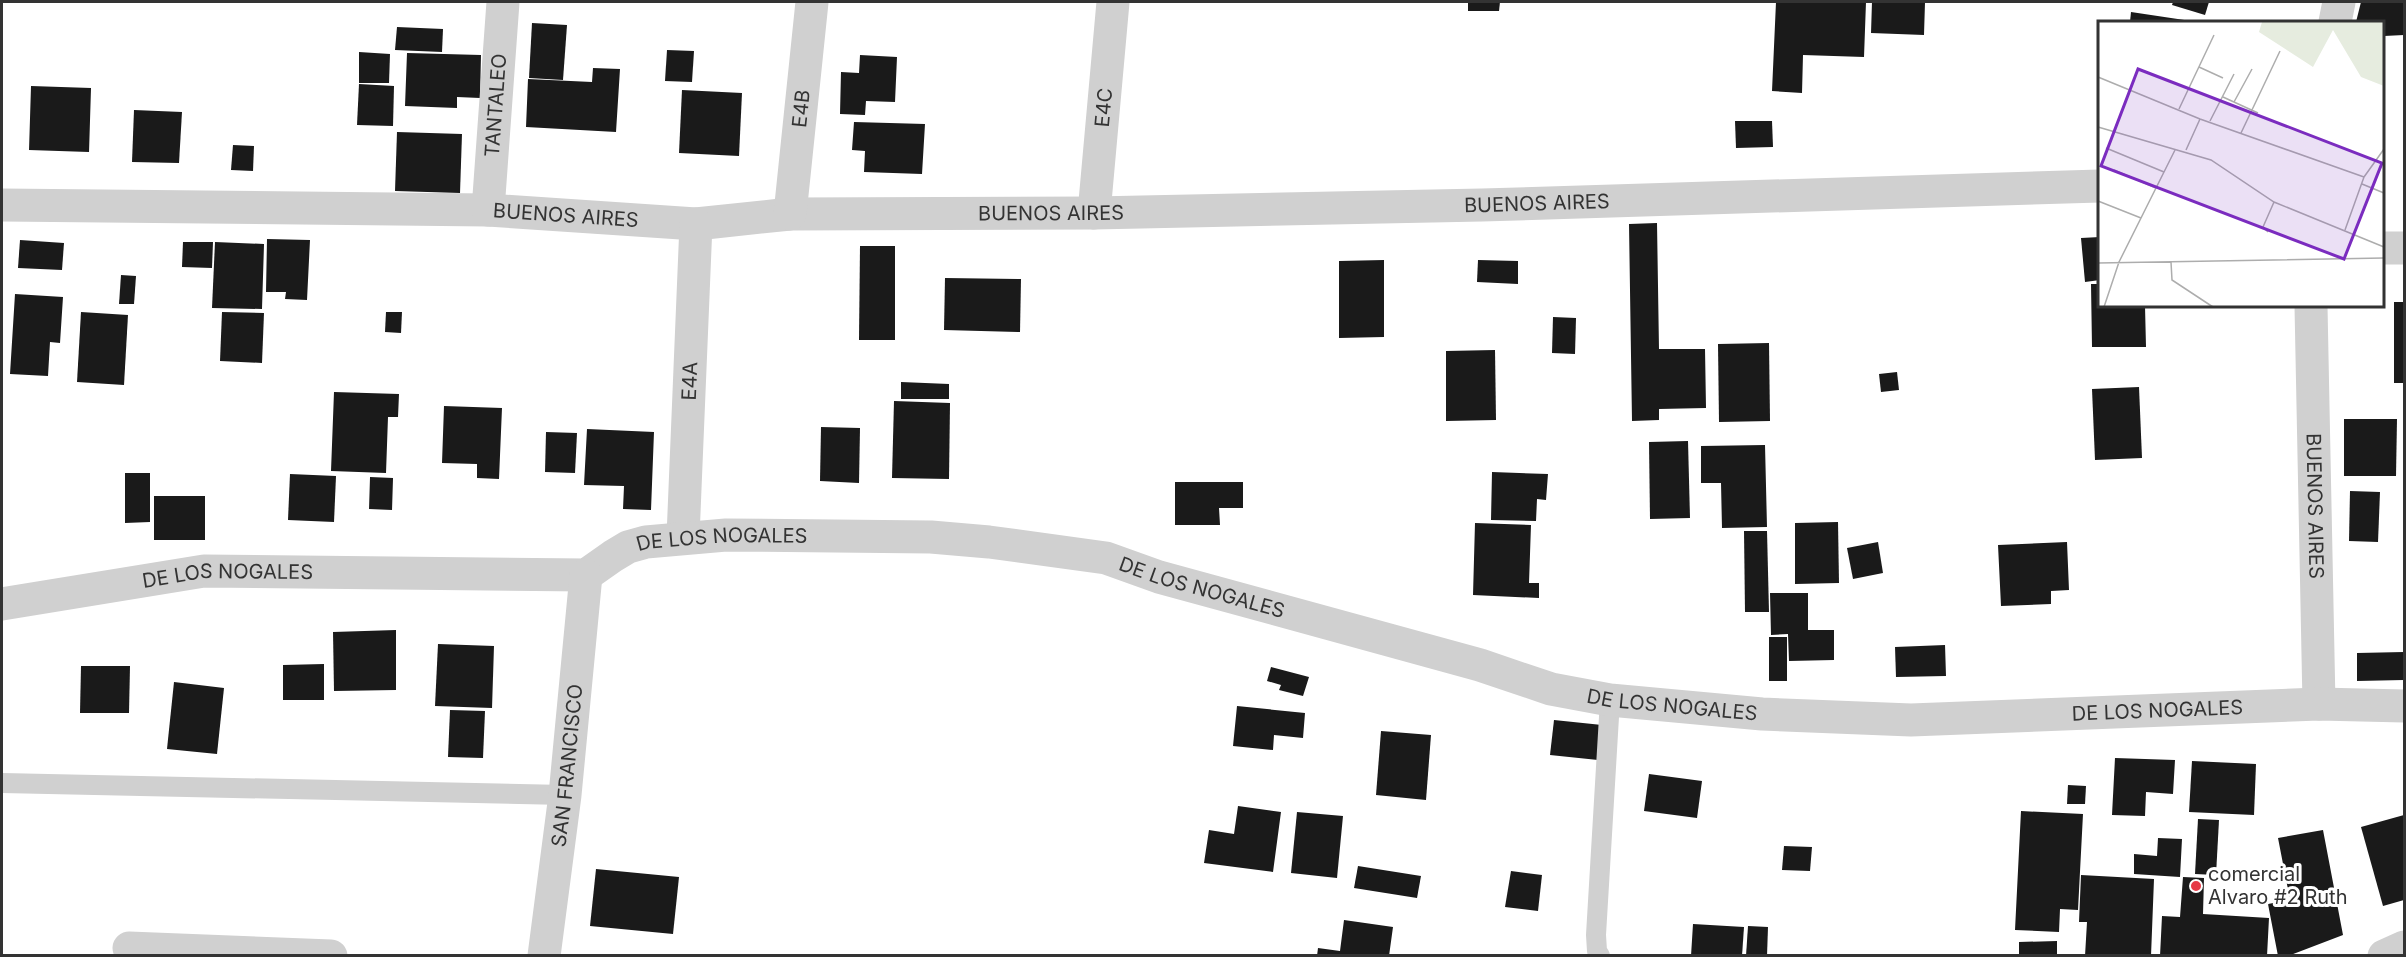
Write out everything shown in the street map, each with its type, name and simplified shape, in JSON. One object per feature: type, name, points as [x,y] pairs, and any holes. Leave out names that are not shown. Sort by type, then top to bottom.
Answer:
[{"type":"street","name":"TANTALEO","points":[[488,210],[502,2]]},
{"type":"street","name":"E4B","points":[[790,214],[813,2]]},
{"type":"street","name":"E4C","points":[[1094,213],[1113,2]]},
{"type":"street","points":[[2335,21],[2339,2]]},
{"type":"street","name":"BUENOS AIRES","points":[[2,205],[488,210],[696,224],[790,214],[1094,213],[2098,186]]},
{"type":"street","name":"E4A","points":[[683,537],[696,224]]},
{"type":"street","points":[[2385,248],[2404,248]]},
{"type":"street","name":"BUENOS AIRES","points":[[2311,308],[2319,704]]},
{"type":"street","name":"DE LOS NOGALES","points":[[2,604],[204,571],[586,575],[628,547],[683,537],[726,535],[931,537],[989,542],[1106,558],[1159,577],[1480,665],[1551,689],[1610,700],[1761,714],[1911,720],[2319,704],[2404,706]]},
{"type":"street","name":"SAN FRANCISCO","points":[[544,956],[565,795],[586,575]]},
{"type":"street","points":[[2384,956],[2404,947]]},
{"type":"street","points":[[129,948],[331,956]]},
{"type":"lane","points":[[1600,956],[1597,951],[1596,935],[1610,700]]},
{"type":"lane","points":[[2,783],[565,795]]},
{"type":"building","points":[[1468,2],[1500,2],[1499,11],[1468,11]]},
{"type":"building","points":[[1776,2],[1866,2],[1864,57],[1803,55],[1802,93],[1772,91]]},
{"type":"building","points":[[1872,2],[1925,2],[1924,35],[1871,33]]},
{"type":"building","points":[[2173,2],[2209,2],[2205,15],[2172,5]]},
{"type":"building","points":[[2361,2],[2404,2],[2404,35],[2385,36],[2385,21],[2356,21]]},
{"type":"building","points":[[2131,12],[2191,21],[2130,21]]},
{"type":"building","points":[[532,23],[567,25],[563,80],[529,78]]},
{"type":"building","points":[[397,27],[443,29],[442,52],[395,50]]},
{"type":"building","points":[[667,50],[694,51],[692,82],[665,81]]},
{"type":"building","points":[[359,52],[390,54],[389,83],[359,83]]},
{"type":"building","points":[[407,53],[481,55],[480,98],[457,97],[457,108],[405,106]]},
{"type":"building","points":[[860,55],[897,57],[895,102],[866,101],[865,115],[840,114],[841,72],[859,73]]},
{"type":"building","points":[[593,68],[620,69],[616,132],[526,127],[528,79],[592,82]]},
{"type":"building","points":[[359,84],[394,86],[393,126],[357,125]]},
{"type":"building","points":[[31,86],[91,88],[89,152],[29,150]]},
{"type":"building","points":[[682,90],[742,93],[739,156],[679,153]]},
{"type":"building","points":[[134,110],[182,112],[179,163],[132,162]]},
{"type":"building","points":[[1735,121],[1772,121],[1773,147],[1736,148]]},
{"type":"building","points":[[854,122],[925,124],[922,174],[864,172],[865,151],[852,150]]},
{"type":"building","points":[[397,132],[462,134],[460,193],[395,191]]},
{"type":"building","points":[[233,145],[254,146],[253,171],[231,170]]},
{"type":"building","points":[[1657,223],[1659,349],[1705,349],[1706,408],[1659,409],[1659,420],[1632,421],[1629,224]]},
{"type":"building","points":[[2098,237],[2098,280],[2085,282],[2081,238]]},
{"type":"building","points":[[267,239],[310,240],[307,300],[285,299],[286,292],[266,292]]},
{"type":"building","points":[[20,240],[64,243],[62,270],[18,268]]},
{"type":"building","points":[[183,242],[213,242],[212,268],[182,267]]},
{"type":"building","points":[[215,242],[264,244],[262,309],[212,308]]},
{"type":"building","points":[[860,246],[895,246],[895,340],[859,340]]},
{"type":"building","points":[[1384,260],[1384,337],[1339,338],[1339,261]]},
{"type":"building","points":[[1478,260],[1518,261],[1518,284],[1477,282]]},
{"type":"building","points":[[121,275],[136,276],[134,304],[119,304]]},
{"type":"building","points":[[945,278],[1021,279],[1020,332],[944,330]]},
{"type":"building","points":[[2091,284],[2098,284],[2098,308],[2145,308],[2146,347],[2092,347]]},
{"type":"building","points":[[15,294],[63,297],[60,343],[50,342],[48,376],[10,374]]},
{"type":"building","points":[[2394,302],[2404,302],[2404,383],[2394,383]]},
{"type":"building","points":[[81,312],[128,315],[124,385],[77,382]]},
{"type":"building","points":[[222,312],[264,313],[262,363],[220,361]]},
{"type":"building","points":[[386,312],[402,312],[401,333],[385,332]]},
{"type":"building","points":[[1553,317],[1576,318],[1575,354],[1552,353]]},
{"type":"building","points":[[1769,343],[1770,421],[1719,422],[1718,344]]},
{"type":"building","points":[[1495,350],[1496,420],[1446,421],[1446,351]]},
{"type":"building","points":[[1897,372],[1899,390],[1881,392],[1879,374]]},
{"type":"building","points":[[901,382],[949,384],[949,399],[901,399]]},
{"type":"building","points":[[2139,387],[2142,458],[2095,460],[2092,389]]},
{"type":"building","points":[[334,392],[399,394],[398,417],[388,417],[386,473],[331,471]]},
{"type":"building","points":[[894,401],[950,403],[949,479],[892,478]]},
{"type":"building","points":[[444,406],[502,408],[499,479],[477,478],[477,464],[442,463]]},
{"type":"building","points":[[2344,419],[2397,419],[2396,476],[2344,476]]},
{"type":"building","points":[[821,427],[860,428],[859,483],[820,481]]},
{"type":"building","points":[[587,429],[654,432],[651,510],[623,509],[624,486],[584,485]]},
{"type":"building","points":[[546,432],[577,433],[575,473],[545,472]]},
{"type":"building","points":[[1688,441],[1690,518],[1650,519],[1649,442]]},
{"type":"building","points":[[1765,445],[1767,527],[1722,528],[1721,483],[1701,483],[1701,446]]},
{"type":"building","points":[[1492,472],[1548,474],[1546,500],[1537,499],[1536,521],[1491,520]]},
{"type":"building","points":[[125,473],[150,473],[150,522],[125,523]]},
{"type":"building","points":[[290,474],[336,476],[334,522],[288,520]]},
{"type":"building","points":[[370,477],[393,478],[392,510],[369,509]]},
{"type":"building","points":[[1175,482],[1243,482],[1243,508],[1219,508],[1220,525],[1175,525]]},
{"type":"building","points":[[2350,491],[2380,492],[2378,542],[2349,541]]},
{"type":"building","points":[[154,496],[205,496],[205,540],[154,540]]},
{"type":"building","points":[[1838,522],[1839,583],[1795,584],[1795,523]]},
{"type":"building","points":[[1475,523],[1531,525],[1529,583],[1539,583],[1539,598],[1473,595]]},
{"type":"building","points":[[1744,531],[1767,531],[1769,612],[1745,612]]},
{"type":"building","points":[[1878,542],[1883,573],[1853,579],[1847,548]]},
{"type":"building","points":[[2067,542],[2069,590],[2051,591],[2051,604],[2001,606],[1998,545]]},
{"type":"building","points":[[1770,593],[1808,593],[1808,630],[1834,630],[1834,660],[1789,661],[1788,634],[1771,635]]},
{"type":"building","points":[[396,630],[396,690],[334,691],[333,632]]},
{"type":"building","points":[[1769,637],[1787,637],[1787,681],[1769,681]]},
{"type":"building","points":[[438,644],[494,646],[492,708],[435,706]]},
{"type":"building","points":[[1945,645],[1946,676],[1896,677],[1895,647]]},
{"type":"building","points":[[2404,652],[2404,680],[2357,681],[2357,653]]},
{"type":"building","points":[[324,664],[324,700],[283,700],[283,665]]},
{"type":"building","points":[[81,666],[130,666],[129,713],[80,713]]},
{"type":"building","points":[[1271,667],[1309,677],[1303,696],[1279,690],[1281,685],[1267,681]]},
{"type":"building","points":[[174,682],[224,688],[217,754],[167,749]]},
{"type":"building","points":[[1237,706],[1305,713],[1303,738],[1274,735],[1273,750],[1233,746]]},
{"type":"building","points":[[450,710],[485,711],[483,758],[448,757]]},
{"type":"building","points":[[1554,720],[1602,725],[1598,760],[1550,755]]},
{"type":"building","points":[[1381,731],[1431,735],[1426,800],[1376,795]]},
{"type":"building","points":[[2115,758],[2175,760],[2173,794],[2146,792],[2145,816],[2112,815]]},
{"type":"building","points":[[2192,761],[2256,764],[2254,815],[2189,812]]},
{"type":"building","points":[[1649,774],[1702,781],[1697,818],[1644,811]]},
{"type":"building","points":[[2068,785],[2086,786],[2085,804],[2067,804]]},
{"type":"building","points":[[1238,806],[1281,812],[1273,872],[1204,863],[1209,830],[1234,834]]},
{"type":"building","points":[[2021,811],[2083,814],[2078,910],[2060,909],[2059,932],[2015,930]]},
{"type":"building","points":[[1297,812],[1343,816],[1337,878],[1291,873]]},
{"type":"building","points":[[2404,815],[2404,900],[2383,906],[2361,827]]},
{"type":"building","points":[[2198,819],[2219,820],[2216,875],[2195,874]]},
{"type":"building","points":[[2323,830],[2343,935],[2288,956],[2278,956],[2268,904],[2290,900],[2278,838]]},
{"type":"building","points":[[2158,838],[2182,839],[2180,877],[2134,874],[2134,854],[2157,856]]},
{"type":"building","points":[[1784,846],[1812,847],[1810,871],[1782,870]]},
{"type":"building","points":[[1358,866],[1421,876],[1417,898],[1354,888]]},
{"type":"building","points":[[596,869],[679,877],[673,934],[590,926]]},
{"type":"building","points":[[1511,871],[1542,875],[1538,911],[1505,907]]},
{"type":"building","points":[[2081,875],[2154,879],[2151,956],[2085,956],[2087,922],[2079,922]]},
{"type":"building","points":[[2183,877],[2204,878],[2203,914],[2269,918],[2267,956],[2160,956],[2162,916],[2180,917]]},
{"type":"building","points":[[1344,920],[1393,927],[1389,956],[1317,956],[1318,948],[1340,951]]},
{"type":"building","points":[[1693,924],[1744,927],[1742,956],[1691,956]]},
{"type":"building","points":[[1748,926],[1768,927],[1767,956],[1746,956]]},
{"type":"building","points":[[2057,941],[2057,956],[2019,956],[2019,942]]},
{"type":"place","name":"comercial Alvaro #2 Ruth","points":[[2196,886]]}]
